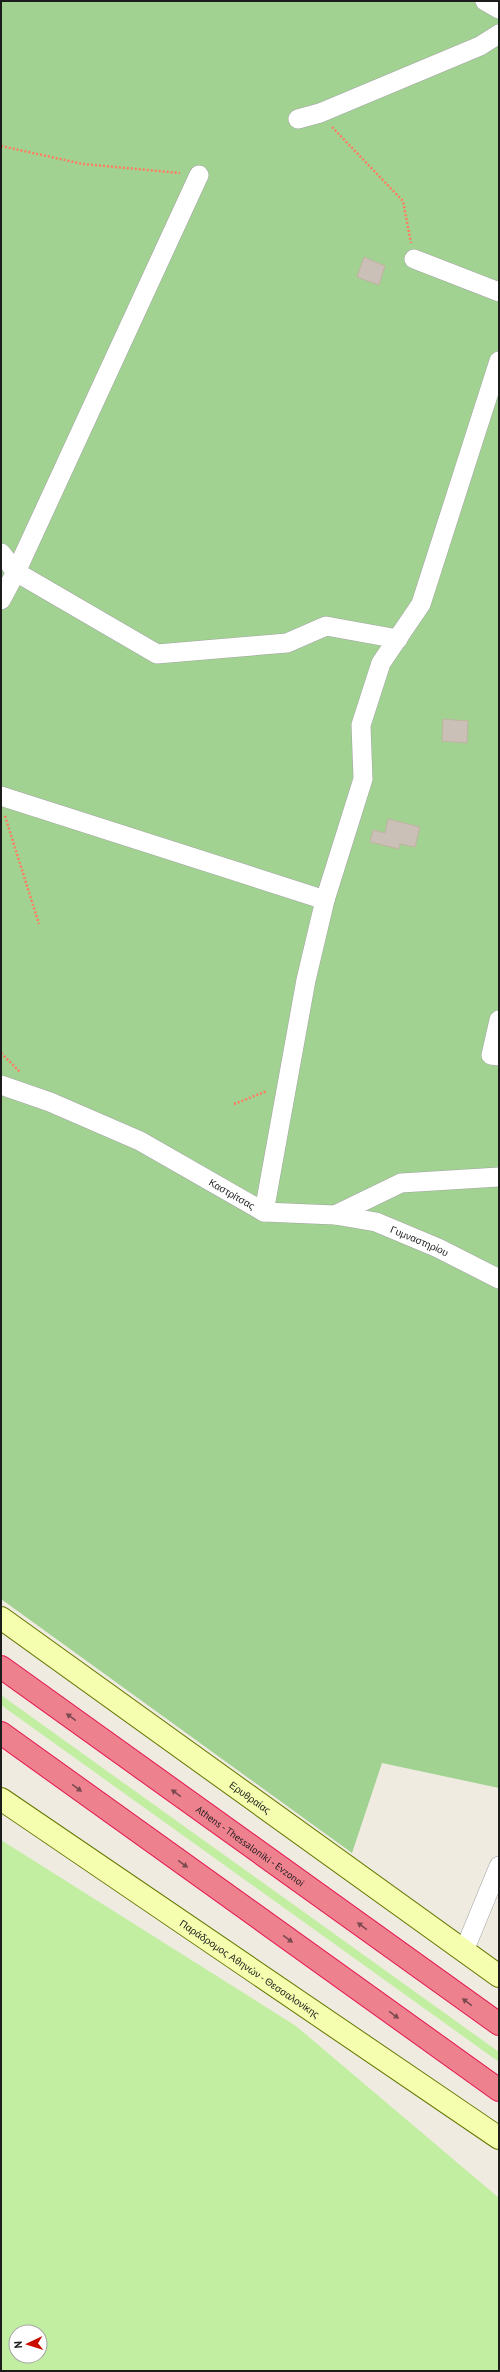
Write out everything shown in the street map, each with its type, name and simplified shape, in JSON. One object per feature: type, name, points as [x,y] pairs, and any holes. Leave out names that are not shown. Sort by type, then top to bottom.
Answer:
[{"type":"highway","name":"Athens - Thessaloniki - Evzonoi","points":[[1,1667],[499,2024]]},
{"type":"highway","points":[[1,1733],[499,2090]]},
{"type":"highway","points":[[1,1746],[45,1765]]},
{"type":"main road","name":"Ερυθραίας","points":[[1,1618],[499,1976]]},
{"type":"main road","name":"Παράδρομος Αθηνών - Θεσσαλονίκης","points":[[1,1799],[499,2138]]},
{"type":"street","points":[[485,1],[499,9]]},
{"type":"street","points":[[298,119],[320,113],[480,46],[499,34]]},
{"type":"street","points":[[1,600],[16,572],[199,175]]},
{"type":"street","points":[[414,259],[499,292]]},
{"type":"street","points":[[264,1212],[306,980],[325,900],[363,779],[361,725],[381,663],[421,604],[499,361]]},
{"type":"street","points":[[1,553],[16,572],[157,654],[287,643],[326,626],[398,639]]},
{"type":"street","points":[[2,802],[325,900]]},
{"type":"street","points":[[499,1020],[491,1055],[499,1056]]},
{"type":"street","name":"Καστρίτσας","points":[[1,1085],[50,1102],[140,1141],[264,1212],[335,1215],[400,1183],[499,1177]]},
{"type":"street","name":"Γυμναστηρίου","points":[[335,1215],[376,1222],[438,1248],[499,1279]]},
{"type":"street","points":[[464,1951],[499,1866]]},
{"type":"path","points":[[320,113],[403,201],[414,259]]},
{"type":"path","points":[[1,146],[83,164],[199,175]]},
{"type":"path","points":[[2,802],[39,924]]},
{"type":"path","points":[[234,1104],[287,1084]]},
{"type":"green space","points":[[1,1],[499,1],[499,1788],[382,1763],[352,1853],[1,1599]]},
{"type":"green space","points":[[1,1695],[499,2052],[499,2062],[1,1705]]},
{"type":"green space","points":[[1,1840],[296,2026],[499,2198],[499,2371],[1,2371]]},
{"type":"building","points":[[364,257],[385,266],[379,285],[357,277]]},
{"type":"building","points":[[443,719],[468,721],[467,743],[442,741]]},
{"type":"building","points":[[388,819],[420,827],[415,847],[400,844],[399,849],[370,842],[373,830],[385,833]]}]
